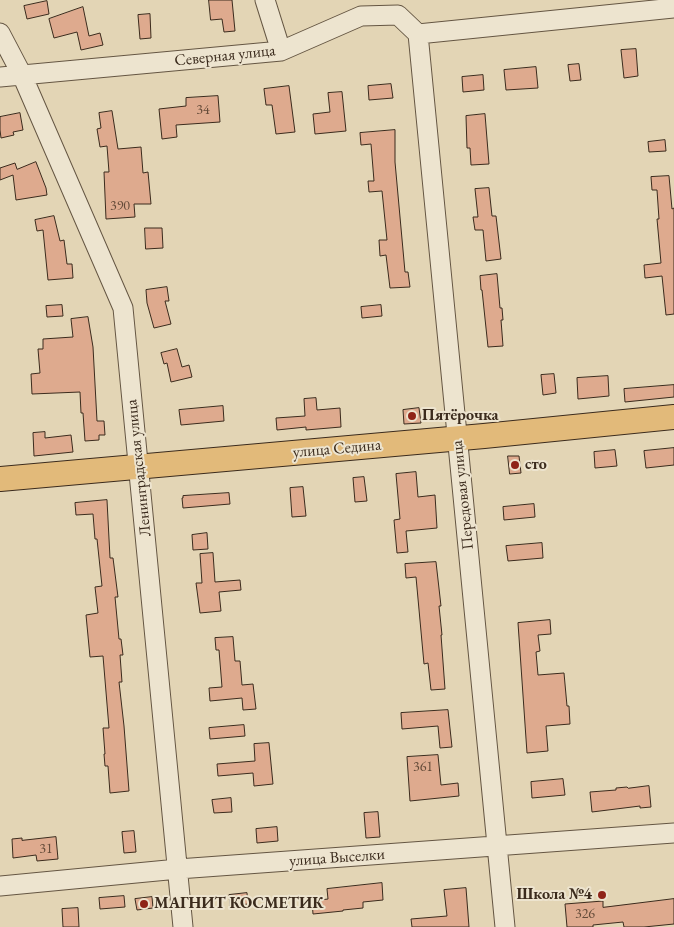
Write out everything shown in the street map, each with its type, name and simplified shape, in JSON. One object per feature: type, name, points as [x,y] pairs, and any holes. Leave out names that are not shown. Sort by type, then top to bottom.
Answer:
[{"type":"main road","name":"улица Седина","points":[[0,479],[674,417]]},
{"type":"street","points":[[266,0],[280,51]]},
{"type":"street","points":[[418,34],[674,8]]},
{"type":"street","name":"Северная улица","points":[[0,77],[280,51],[361,16],[398,15],[418,34]]},
{"type":"street","name":"Ленинградская улица","points":[[0,33],[22,75],[123,308],[183,927]]},
{"type":"street","name":"Передовая улица","points":[[418,34],[505,927]]},
{"type":"street","name":"улица Выселки","points":[[0,886],[178,870],[674,833]]},
{"type":"building","points":[[209,0],[232,0],[235,31],[224,32],[222,19],[211,20]]},
{"type":"building","points":[[47,1],[49,14],[27,19],[24,6]]},
{"type":"building","points":[[83,7],[89,36],[100,33],[103,45],[81,50],[77,32],[54,38],[49,19]]},
{"type":"building","points":[[150,14],[151,38],[140,39],[138,15]]},
{"type":"building","points":[[636,49],[638,76],[624,78],[621,50]]},
{"type":"building","points":[[579,64],[581,80],[570,81],[568,65]]},
{"type":"building","points":[[536,67],[538,88],[506,90],[504,70]]},
{"type":"building","points":[[483,75],[484,90],[463,92],[462,77]]},
{"type":"building","points":[[391,84],[393,98],[369,100],[368,86]]},
{"type":"building","points":[[289,86],[295,132],[276,134],[272,105],[266,105],[264,89]]},
{"type":"building","points":[[342,92],[346,131],[315,134],[313,114],[330,112],[328,93]]},
{"type":"building","points":[[218,96],[220,122],[176,125],[177,137],[162,139],[159,109],[186,106],[186,98]]},
{"type":"building","points":[[112,111],[118,149],[141,147],[143,173],[148,172],[151,204],[134,204],[135,217],[106,219],[104,172],[109,172],[107,146],[100,147],[97,129],[101,128],[99,113]]},
{"type":"building","points":[[20,113],[23,130],[13,132],[14,135],[1,138],[0,117]]},
{"type":"building","points":[[485,114],[489,164],[471,165],[470,148],[467,148],[466,116]]},
{"type":"building","points":[[395,130],[395,162],[405,272],[408,272],[410,287],[390,288],[386,255],[380,256],[379,240],[387,240],[382,191],[369,192],[368,181],[374,181],[371,144],[361,145],[360,133]]},
{"type":"building","points":[[665,140],[666,151],[649,152],[648,142]]},
{"type":"building","points":[[36,162],[47,195],[16,200],[13,175],[0,180],[0,168],[15,163],[17,169]]},
{"type":"building","points":[[669,176],[672,209],[674,208],[674,314],[666,315],[662,276],[645,278],[644,265],[661,263],[657,219],[659,219],[657,190],[652,190],[651,177]]},
{"type":"building","points":[[489,188],[492,216],[496,216],[501,259],[486,261],[483,230],[475,230],[473,217],[478,217],[475,189]]},
{"type":"building","points":[[54,216],[60,241],[64,240],[67,264],[72,264],[73,278],[48,280],[43,230],[37,231],[35,220]]},
{"type":"building","points":[[145,228],[162,228],[163,248],[146,249]]},
{"type":"building","points":[[497,274],[503,320],[501,320],[503,346],[488,347],[480,276]]},
{"type":"building","points":[[167,287],[169,301],[165,301],[171,324],[154,328],[147,303],[146,290]]},
{"type":"building","points":[[62,305],[63,316],[47,317],[46,306]]},
{"type":"building","points":[[381,305],[382,316],[362,318],[361,307]]},
{"type":"building","points":[[88,317],[93,347],[97,421],[104,421],[105,435],[99,435],[99,440],[85,441],[80,392],[32,394],[31,374],[40,373],[38,349],[43,349],[43,339],[73,337],[71,319]]},
{"type":"building","points":[[177,349],[182,367],[189,365],[192,377],[171,382],[167,363],[164,364],[161,353]]},
{"type":"building","points":[[554,374],[556,393],[543,395],[541,375]]},
{"type":"building","points":[[608,376],[609,396],[578,399],[577,378]]},
{"type":"building","points":[[674,385],[674,397],[625,402],[624,389]]},
{"type":"building","points":[[316,398],[317,410],[340,408],[341,427],[306,430],[306,427],[277,430],[276,418],[305,416],[304,399]]},
{"type":"building","points":[[223,406],[224,421],[181,425],[179,410]]},
{"type":"building","name":"Пятёрочка","points":[[419,408],[421,423],[404,424],[403,410]]},
{"type":"building","points":[[45,432],[45,438],[71,435],[73,452],[34,456],[33,433]]},
{"type":"building","points":[[674,448],[674,465],[646,468],[644,451]]},
{"type":"building","points":[[615,450],[617,466],[595,468],[594,452]]},
{"type":"building","name":"сто","points":[[508,456],[519,456],[521,473],[510,474]]},
{"type":"building","points":[[416,472],[418,497],[435,495],[437,528],[406,531],[408,552],[397,553],[394,520],[400,519],[396,474]]},
{"type":"building","points":[[364,477],[367,501],[355,502],[353,478]]},
{"type":"building","points":[[303,487],[306,516],[292,517],[290,488]]},
{"type":"building","points":[[229,493],[230,504],[183,508],[183,496]]},
{"type":"building","points":[[107,500],[110,558],[113,558],[118,597],[115,597],[119,639],[121,639],[123,655],[120,655],[122,682],[119,682],[129,791],[110,793],[108,766],[105,766],[104,754],[103,728],[109,728],[103,656],[90,657],[86,615],[98,613],[95,587],[102,586],[97,539],[95,539],[93,514],[76,515],[75,503]]},
{"type":"building","points":[[534,504],[535,517],[504,520],[503,507]]},
{"type":"building","points":[[207,533],[208,549],[193,550],[192,535]]},
{"type":"building","points":[[542,543],[543,558],[508,561],[506,546]]},
{"type":"building","points":[[213,553],[215,582],[240,580],[241,590],[219,592],[221,611],[200,613],[196,583],[202,583],[200,554]]},
{"type":"building","points":[[436,562],[441,606],[439,606],[445,689],[431,690],[428,663],[424,664],[416,577],[406,578],[405,564]]},
{"type":"building","points":[[550,620],[551,634],[538,635],[540,651],[536,652],[538,675],[564,673],[570,724],[546,726],[548,751],[527,753],[518,623]]},
{"type":"building","points":[[233,637],[235,661],[240,661],[242,685],[253,684],[256,709],[243,710],[242,698],[210,701],[209,688],[222,687],[219,650],[216,650],[215,638]]},
{"type":"building","points":[[448,710],[452,747],[440,748],[438,726],[402,729],[401,713]]},
{"type":"building","points":[[244,725],[245,736],[210,739],[209,728]]},
{"type":"building","points":[[269,743],[273,784],[254,786],[253,773],[218,776],[217,764],[255,761],[254,744]]},
{"type":"building","points":[[438,755],[441,785],[458,783],[459,796],[410,801],[407,757]]},
{"type":"building","points":[[563,779],[565,795],[532,798],[531,782]]},
{"type":"building","points":[[649,786],[651,807],[640,808],[640,806],[592,812],[590,792]]},
{"type":"building","points":[[231,798],[232,812],[214,813],[212,800]]},
{"type":"building","points":[[378,812],[380,837],[366,838],[364,813]]},
{"type":"building","points":[[277,827],[278,841],[257,843],[256,829]]},
{"type":"building","points":[[134,831],[136,852],[124,853],[122,832]]},
{"type":"building","points":[[56,837],[58,859],[37,861],[36,855],[13,858],[12,839]]},
{"type":"building","points":[[382,883],[383,900],[363,902],[363,908],[313,914],[312,901],[328,899],[327,889]]},
{"type":"building","points":[[466,888],[469,927],[412,927],[411,919],[447,916],[444,890]]},
{"type":"building","points":[[247,893],[248,904],[230,906],[229,895]]},
{"type":"building","points":[[124,896],[125,907],[100,909],[99,898]]},
{"type":"building","name":"МАГНИТ КОСМЕТИК","points":[[152,897],[153,908],[137,910],[135,899]]},
{"type":"building","points":[[674,899],[674,924],[624,927],[623,922],[593,925],[593,927],[567,927],[565,904],[603,901],[603,907]]},
{"type":"building","points":[[78,908],[79,927],[63,927],[62,909]]},
{"type":"place","name":"Пятёрочка","points":[[412,416]]},
{"type":"place","name":"сто","points":[[515,465]]},
{"type":"place","name":"Школа №4","points":[[602,895]]},
{"type":"place","name":"МАГНИТ КОСМЕТИК","points":[[144,904]]}]
